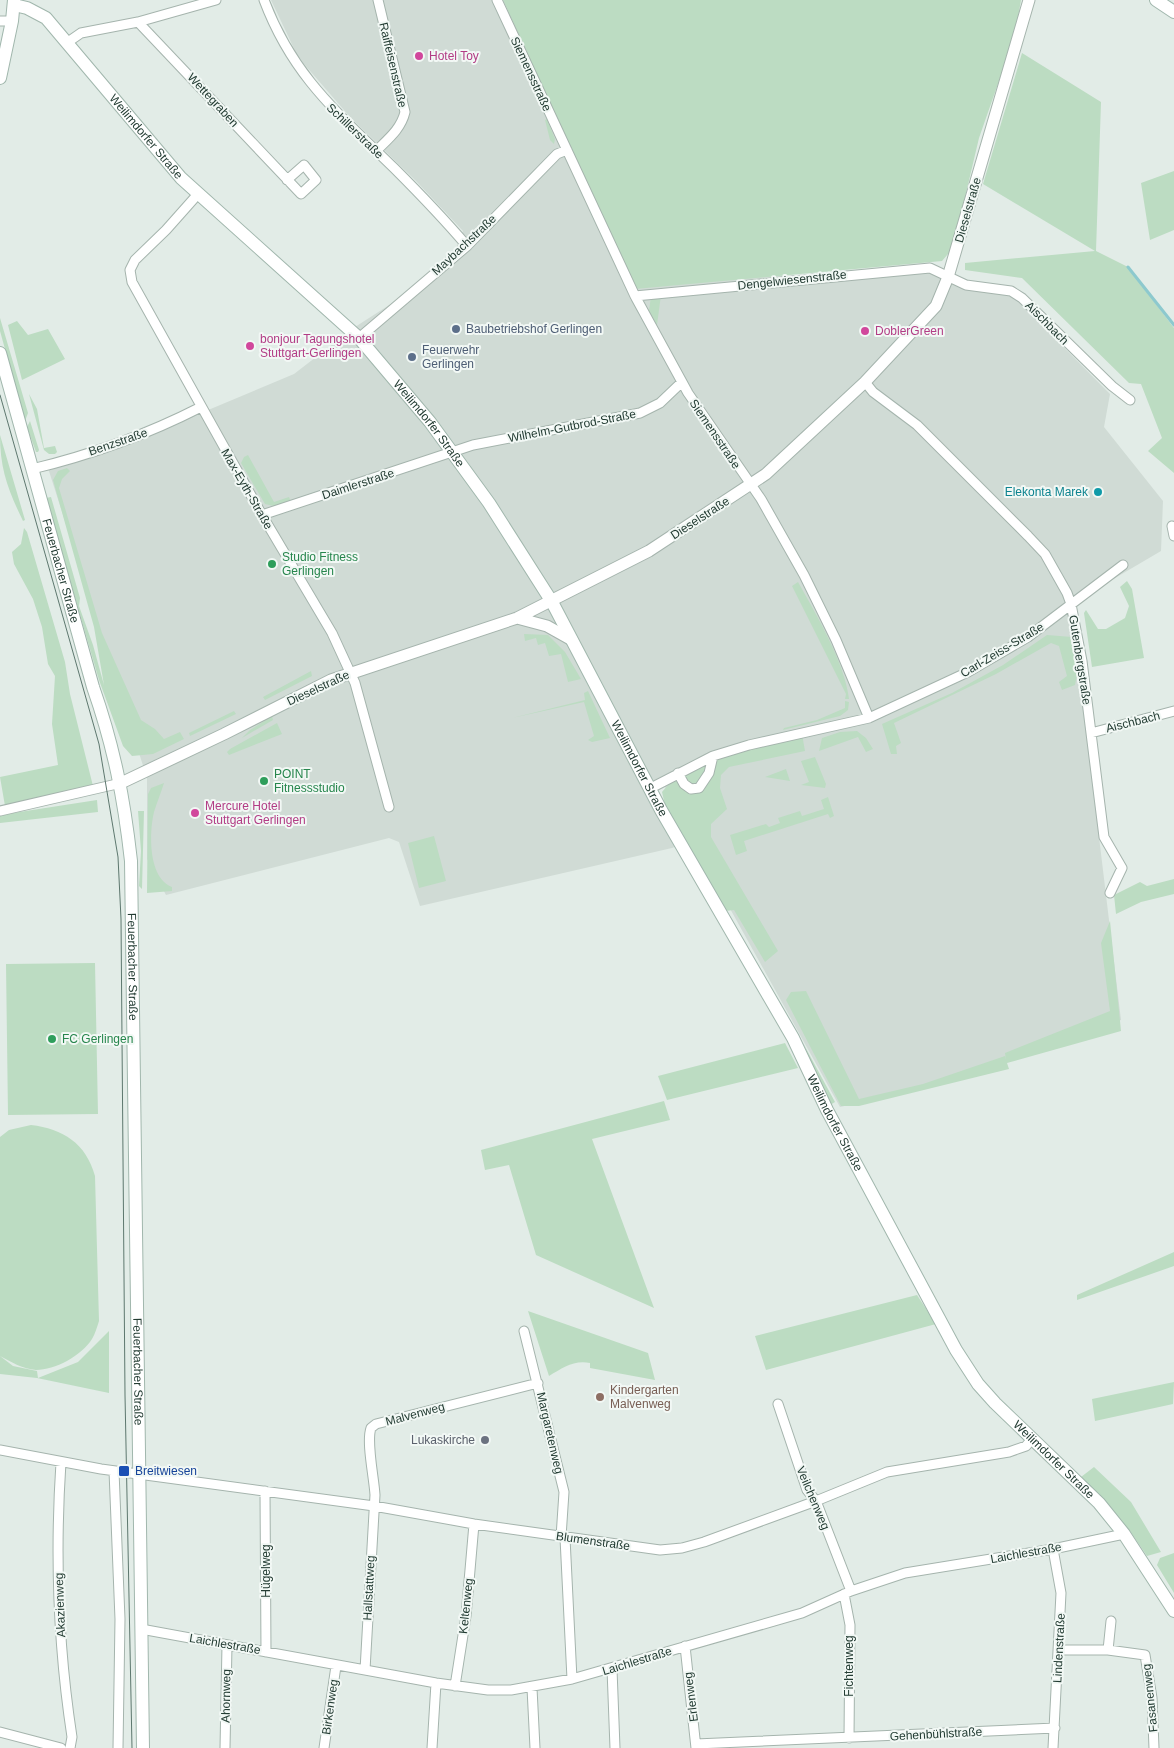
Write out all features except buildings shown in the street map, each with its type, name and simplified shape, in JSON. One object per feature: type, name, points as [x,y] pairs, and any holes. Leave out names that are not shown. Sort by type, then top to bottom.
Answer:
[{"type":"main road","points":[[1156,0],[1174,12]]},
{"type":"main road","points":[[0,78],[6,21],[14,2]]},
{"type":"main road","name":"Weilimdorfer Straße","points":[[14,2],[46,18],[175,172],[359,338],[453,453],[498,515],[552,602],[649,789],[793,1038],[827,1110],[956,1350],[983,1390],[1099,1503],[1124,1534],[1174,1611]]},
{"type":"main road","name":"Feuerbacher Straße","points":[[0,353],[93,687],[109,733],[121,783],[131,861],[143,1748]]},
{"type":"street","points":[[68,42],[81,33],[138,22],[216,0]]},
{"type":"street","name":"Schillerstraße","points":[[264,0],[286,46],[305,77],[322,98],[439,215],[467,246]]},
{"type":"street","name":"Raiffeisenstraße","points":[[376,151],[394,134],[403,121],[405,112],[378,0]]},
{"type":"street","name":"Siemensstraße","points":[[497,0],[634,296],[682,382],[716,436],[768,511],[821,608],[870,718]]},
{"type":"street","name":"Dieselstraße","points":[[121,783],[350,672],[517,618],[552,602],[649,551],[766,474],[865,382],[936,306],[948,277],[1029,0]]},
{"type":"street","name":"Wettegraben","points":[[138,22],[287,180]]},
{"type":"street","name":"Maybachstraße","points":[[359,338],[467,246],[558,154],[566,150]]},
{"type":"street","name":"Max-Eyth-Straße","points":[[198,194],[166,230],[135,260],[130,270],[132,282],[262,516],[332,634],[350,672],[389,807]]},
{"type":"street","name":"Dengelwiesenstraße","points":[[634,296],[930,268],[948,277]]},
{"type":"street","name":"Aischbach","points":[[948,277],[966,285],[1011,291],[1022,298],[1112,386],[1130,400]]},
{"type":"street","name":"Wilhelm-Gutbrod-Straße","points":[[453,453],[473,445],[640,413],[660,403],[682,382]]},
{"type":"street","name":"Gutenbergstraße","points":[[865,382],[873,392],[917,426],[952,458],[1039,548],[1058,576],[1071,604],[1078,631],[1104,837],[1122,868],[1110,893]]},
{"type":"street","name":"Benzstraße","points":[[32,469],[122,442],[169,424],[202,408]]},
{"type":"street","name":"Daimlerstraße","points":[[262,516],[453,453]]},
{"type":"street","points":[[1172,526],[1174,536]]},
{"type":"street","name":"Carl-Zeiss-Straße","points":[[870,718],[968,672],[1028,637],[1123,564]]},
{"type":"street","points":[[517,618],[547,626],[572,640]]},
{"type":"street","name":"Aischbach","points":[[1091,733],[1174,711]]},
{"type":"street","points":[[649,789],[713,756],[749,744],[870,718]]},
{"type":"street","points":[[678,773],[684,784],[691,789],[699,788],[709,773],[713,756]]},
{"type":"street","points":[[0,811],[121,783]]},
{"type":"street","name":"Margaretenweg","points":[[524,1331],[564,1492],[563,1537],[572,1680]]},
{"type":"street","name":"Malvenweg","points":[[374,1506],[374,1473],[369,1441],[371,1428],[376,1424],[538,1383]]},
{"type":"street","name":"Veilchenweg","points":[[778,1404],[807,1490],[816,1502],[848,1592]]},
{"type":"street","name":"Blumenstraße","points":[[0,1450],[114,1471],[374,1506],[474,1524],[660,1550],[682,1548],[816,1502],[887,1472],[1009,1452],[1026,1446],[1032,1439]]},
{"type":"street","name":"Akazienweg","points":[[61,1462],[58,1500],[59,1583],[62,1647],[72,1737],[70,1748]]},
{"type":"street","points":[[114,1471],[120,1619],[118,1748]]},
{"type":"street","name":"Hügelweg","points":[[265,1491],[266,1652]]},
{"type":"street","name":"Hallstattweg","points":[[366,1670],[374,1506]]},
{"type":"street","name":"Keltenweg","points":[[455,1686],[466,1616],[474,1524]]},
{"type":"street","name":"Laichlestraße","points":[[141,1629],[436,1684],[488,1690],[532,1688],[612,1669],[802,1613],[848,1592],[905,1573],[1053,1549],[1124,1534]]},
{"type":"street","name":"Lindenstraße","points":[[1053,1549],[1061,1593],[1053,1748]]},
{"type":"street","name":"Fichtenweg","points":[[848,1592],[850,1626],[849,1738]]},
{"type":"street","points":[[1108,1650],[1111,1621]]},
{"type":"street","name":"Ahornweg","points":[[225,1748],[226,1645]]},
{"type":"street","name":"Erlenweg","points":[[685,1646],[696,1746]]},
{"type":"street","name":"Fasanenweg","points":[[1059,1650],[1108,1650],[1145,1654],[1152,1698],[1154,1748]]},
{"type":"street","name":"Birkenweg","points":[[324,1748],[336,1666]]},
{"type":"street","points":[[612,1669],[614,1748]]},
{"type":"street","points":[[432,1748],[436,1684]]},
{"type":"street","points":[[532,1688],[535,1748]]},
{"type":"street","name":"Gehenbühlstraße","points":[[696,1746],[1055,1728]]},
{"type":"street","points":[[0,1732],[61,1748]]},
{"type":"shaded area","points":[[271,0],[501,0],[566,142],[787,276],[929,265],[1015,298],[1110,394],[1104,427],[1163,501],[1161,551],[1071,604],[1121,1020],[941,1084],[840,1107],[692,840],[662,781],[650,789],[684,843],[672,848],[420,906],[399,842],[389,838],[166,895],[147,859],[147,778],[48,468],[127,444],[294,374],[355,327],[411,291],[456,248],[463,231],[416,181],[350,117],[298,57]]},
{"type":"green space","points":[[503,0],[1021,0],[1015,35],[979,138],[953,248],[942,261],[635,289]]},
{"type":"green space","points":[[1022,53],[1101,102],[1096,251],[1128,267],[1174,328],[1174,473],[1148,451],[1162,438],[1141,384],[1129,383],[1022,278],[965,270],[965,263],[1095,251],[983,184]]},
{"type":"green space","points":[[547,119],[555,139],[554,144],[550,140],[545,120]]},
{"type":"green space","points":[[1174,171],[1174,230],[1150,240],[1141,183]]},
{"type":"green space","points":[[661,295],[657,325],[649,311],[651,296]]},
{"type":"green space","points":[[0,318],[28,413],[25,421],[0,331]]},
{"type":"green space","points":[[17,321],[28,335],[48,329],[65,359],[22,380],[8,325]]},
{"type":"green space","points":[[29,394],[37,409],[44,448],[55,446],[57,452],[55,454],[49,454],[44,450]]},
{"type":"green space","points":[[30,421],[38,452],[36,452],[27,427]]},
{"type":"green space","points":[[0,435],[25,520],[23,521],[3,469]]},
{"type":"green space","points":[[248,455],[274,502],[289,497],[291,502],[278,507],[265,504],[241,463],[244,457]]},
{"type":"green space","points":[[67,468],[70,471],[62,479],[59,488],[102,633],[141,720],[155,729],[164,739],[180,732],[184,739],[153,754],[132,756],[123,746],[99,680],[46,498],[51,497],[80,598],[79,606],[93,645],[104,685],[94,627],[53,480],[58,471]]},
{"type":"green space","points":[[24,528],[27,532],[65,662],[70,694],[93,786],[5,806],[0,777],[58,765],[52,724],[55,676],[48,664],[42,627],[33,599],[14,564],[12,552],[21,544]]},
{"type":"green space","points":[[1127,581],[1132,589],[1144,658],[1092,667],[1084,613],[1086,610],[1098,629],[1106,629],[1125,618],[1129,606],[1120,587]]},
{"type":"green space","points":[[798,582],[836,655],[842,670],[849,699],[845,699],[846,694],[792,586]]},
{"type":"green space","points":[[524,634],[548,635],[565,652],[581,679],[568,682],[561,654],[549,656],[545,643],[538,645],[536,638],[525,641]]},
{"type":"green space","points":[[1047,635],[1072,637],[1077,675],[1075,685],[1062,690],[1059,682],[1067,676],[1059,646],[1051,643],[996,674],[894,723],[901,743],[896,746],[897,754],[891,754],[882,724],[952,693],[1003,665]]},
{"type":"green space","points":[[311,671],[312,676],[265,700],[263,697]]},
{"type":"green space","points":[[588,691],[610,738],[592,742],[588,740],[594,736],[584,702],[512,718],[585,700],[584,693]]},
{"type":"green space","points":[[845,701],[849,702],[848,710],[840,716],[783,730],[784,728],[817,720],[845,708]]},
{"type":"green space","points":[[234,711],[236,714],[190,736],[189,733]]},
{"type":"green space","points":[[272,716],[273,720],[242,738],[250,730]]},
{"type":"green space","points":[[277,723],[282,734],[229,755],[227,752],[230,749]]},
{"type":"green space","points":[[857,731],[866,738],[873,749],[866,752],[858,737],[819,751],[822,738],[840,732]]},
{"type":"green space","points":[[802,734],[805,751],[729,767],[721,775],[720,788],[727,809],[711,824],[711,837],[778,951],[765,962],[734,910],[725,911],[670,827],[662,792],[678,773],[713,756]]},
{"type":"green space","points":[[815,757],[826,784],[825,788],[801,785],[809,782],[801,761]]},
{"type":"green space","points":[[786,769],[790,781],[765,777]]},
{"type":"green space","points":[[164,783],[152,821],[151,843],[154,865],[164,882],[172,887],[172,891],[147,893],[148,794],[151,788]]},
{"type":"green space","points":[[828,797],[834,816],[830,818],[828,814],[744,841],[747,851],[736,855],[730,835],[766,824],[769,827],[780,823],[778,818],[800,811],[802,816],[824,809],[821,800]]},
{"type":"green space","points":[[97,800],[98,812],[0,823],[0,815]]},
{"type":"green space","points":[[138,811],[144,811],[142,889],[139,886],[141,851]]},
{"type":"green space","points":[[434,836],[446,881],[419,888],[408,843]]},
{"type":"green space","points":[[1174,879],[1174,894],[1141,902],[1116,914],[1114,895],[1140,882],[1147,886]]},
{"type":"green space","points":[[1110,921],[1121,1031],[1007,1063],[1009,1069],[859,1106],[841,1106],[786,1000],[791,992],[806,991],[859,1099],[923,1084],[1005,1056],[1006,1060],[1005,1053],[1110,1011],[1101,943]]},
{"type":"green space","name":"FC Gerlingen","points":[[95,963],[98,1114],[8,1115],[6,964]]},
{"type":"green space","points":[[785,1043],[798,1068],[667,1100],[658,1076]]},
{"type":"green space","points":[[803,1043],[835,1102],[830,1105]]},
{"type":"green space","points":[[664,1101],[670,1120],[592,1139],[654,1308],[536,1255],[509,1165],[485,1170],[481,1150]]},
{"type":"green space","points":[[31,1125],[63,1134],[79,1146],[91,1164],[95,1176],[99,1321],[92,1339],[81,1351],[59,1365],[36,1370],[22,1367],[0,1356],[0,1137],[9,1130]]},
{"type":"green space","points":[[1174,1252],[1174,1266],[1077,1300],[1077,1295]]},
{"type":"green space","points":[[917,1295],[936,1324],[766,1370],[755,1336]]},
{"type":"green space","points":[[528,1311],[648,1353],[655,1380],[590,1368],[590,1363],[584,1362],[568,1365],[549,1376]]},
{"type":"green space","points":[[109,1331],[109,1393],[37,1378],[0,1374],[0,1356],[13,1366],[37,1371],[38,1378],[78,1362]]},
{"type":"green space","points":[[1174,1382],[1173,1404],[1095,1421],[1092,1399]]},
{"type":"green space","points":[[1094,1467],[1131,1502],[1161,1552],[1147,1556],[1130,1531],[1081,1477]]},
{"type":"green space","points":[[1174,1553],[1174,1593],[1157,1565],[1160,1558]]},
{"type":"waterway","name":"Aischbach","points":[[1128,267],[1174,325]]},
{"type":"tram line","points":[[0,395],[99,744],[118,857],[121,919],[125,1395],[132,1748]]},
{"type":"place","name":"Hotel Toy","points":[[419,56]]},
{"type":"place","name":"Baubetriebshof Gerlingen","points":[[456,329]]},
{"type":"place","name":"DoblerGreen","points":[[865,331]]},
{"type":"place","name":"bonjour Tagungshotel Stuttgart-Gerlingen","points":[[250,346]]},
{"type":"place","name":"Feuerwehr Gerlingen","points":[[412,357]]},
{"type":"place","name":"Elekonta Marek","points":[[1098,492]]},
{"type":"place","name":"Studio Fitness Gerlingen","points":[[272,564]]},
{"type":"place","name":"POINT Fitnessstudio","points":[[264,781]]},
{"type":"place","name":"Mercure Hotel Stuttgart Gerlingen","points":[[195,813]]},
{"type":"place","name":"FC Gerlingen","points":[[52,1039]]},
{"type":"place","name":"Kindergarten Malvenweg","points":[[600,1397]]},
{"type":"place","name":"Lukaskirche","points":[[485,1440]]},
{"type":"place","name":"Breitwiesen","points":[[124,1471]]}]
